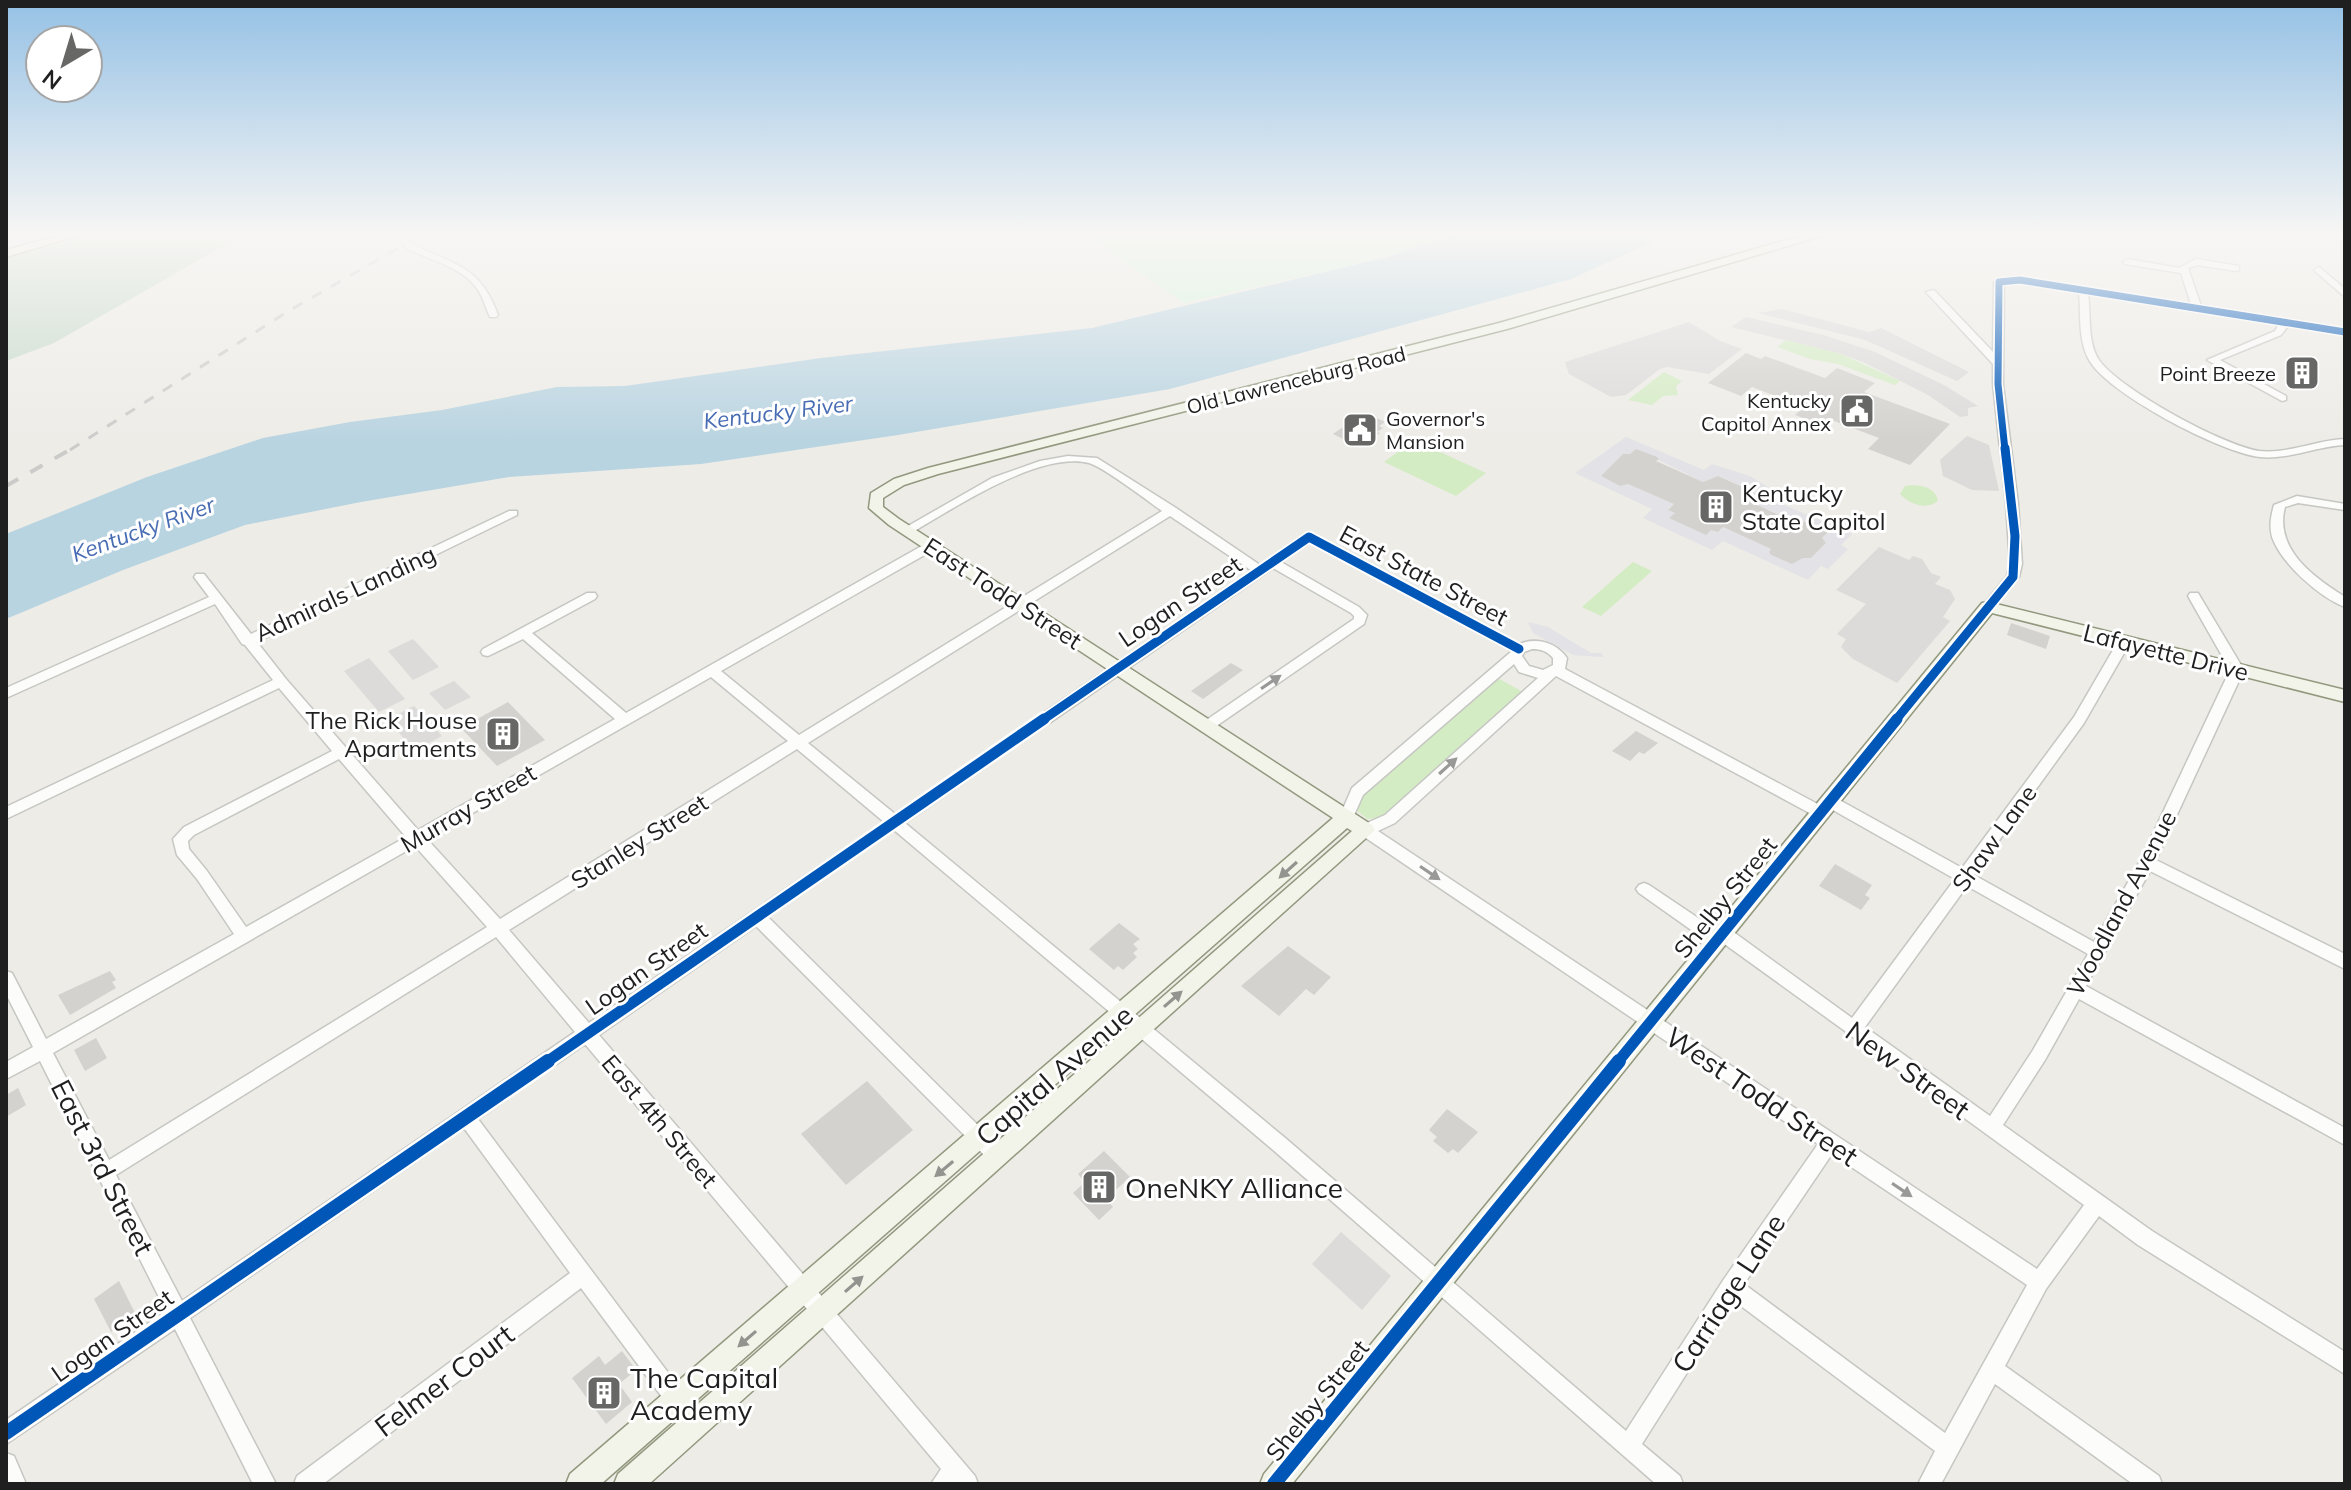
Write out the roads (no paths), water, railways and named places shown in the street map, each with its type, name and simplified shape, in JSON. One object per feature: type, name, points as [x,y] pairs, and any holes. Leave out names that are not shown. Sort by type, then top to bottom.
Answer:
[{"type":"main road","name":"Old Lawrenceburg Road","points":[[899,482],[959,464],[1503,326],[1585,302]]},
{"type":"main road","name":"East Todd Street","points":[[899,482],[885,489],[874,501],[876,508],[1356,824]]},
{"type":"main road","name":"Lafayette Drive","points":[[1988,607],[2345,696]]},
{"type":"main road","name":"Shelby Street","points":[[1274,1484],[1988,607]]},
{"type":"main road","name":"Capital Avenue","points":[[628,1484],[822,1311],[989,1147],[1356,824]]},
{"type":"main road","name":"Capital Avenue","points":[[580,1484],[802,1290],[989,1147]]},
{"type":"street","points":[[488,302],[493,315]]},
{"type":"street","points":[[1940,302],[1998,363]]},
{"type":"street","name":"Shelby Street","points":[[1988,607],[2013,577],[2016,564],[1998,363],[1997,302]]},
{"type":"street","points":[[2085,302],[2092,356],[2106,375],[2129,394],[2230,445],[2255,454],[2345,442]]},
{"type":"street","points":[[2152,302],[2345,332]]},
{"type":"street","points":[[2194,302],[2197,309]]},
{"type":"street","points":[[2282,398],[2212,360],[2278,333],[2286,322]]},
{"type":"street","points":[[907,530],[1008,475],[1073,458],[1093,460],[1267,566],[1361,615],[1360,621],[1207,726]]},
{"type":"street","points":[[2345,507],[2297,499],[2284,501],[2278,509],[2275,527],[2284,548],[2302,571],[2345,603]]},
{"type":"street","name":"Stanley Street","points":[[105,1172],[1172,510]]},
{"type":"street","name":"Admirals Landing","points":[[200,577],[247,641],[513,513]]},
{"type":"street","name":"Logan Street","points":[[6,1433],[1309,537]]},
{"type":"street","name":"East State Street","points":[[1309,537],[1517,652]]},
{"type":"street","name":"Murray Street","points":[[6,1071],[931,546]]},
{"type":"street","points":[[488,652],[591,596]]},
{"type":"street","points":[[2194,596],[2237,670]]},
{"type":"street","points":[[6,693],[216,599]]},
{"type":"street","points":[[524,633],[625,720]]},
{"type":"street","name":"East 4th Street","points":[[247,641],[498,928],[822,1311],[955,1479]]},
{"type":"street","name":"Shaw Lane","points":[[1853,1030],[2079,720],[2125,641]]},
{"type":"street","points":[[1554,672],[1561,661],[1553,650],[1533,644],[1517,652],[1524,669],[1537,674],[1554,672],[1573,679],[1966,878],[2097,951]]},
{"type":"street","name":"Capital Avenue","points":[[1517,652],[1357,792],[1356,824],[1390,819],[1554,672]]},
{"type":"street","points":[[712,670],[1165,1048],[1672,1484]]},
{"type":"street","name":"Woodland Avenue","points":[[1991,1129],[2039,1055],[2147,863],[2237,670]]},
{"type":"street","points":[[6,813],[281,682]]},
{"type":"street","points":[[244,936],[182,851],[180,839],[189,831],[341,752]]},
{"type":"street","name":"West Todd Street","points":[[1356,824],[2039,1282]]},
{"type":"street","points":[[2147,863],[2345,962]]},
{"type":"street","name":"New Street","points":[[1644,889],[1719,936],[2187,1267],[2345,1364]]},
{"type":"street","points":[[757,916],[989,1147]]},
{"type":"street","name":"East 3rd Street","points":[[6,978],[265,1484]]},
{"type":"street","points":[[2075,988],[2345,1137]]},
{"type":"street","points":[[466,1117],[695,1425]]},
{"type":"street","name":"Carriage Lane","points":[[1628,1447],[1731,1286],[1830,1141]]},
{"type":"street","points":[[1929,1484],[2039,1282],[2097,1204]]},
{"type":"street","name":"Felmer Court","points":[[305,1484],[583,1275]]},
{"type":"street","points":[[1731,1286],[1948,1448]]},
{"type":"street","points":[[1992,1369],[2151,1484]]},
{"type":"street","points":[[6,1464],[15,1484]]},
{"type":"water","name":"Kentucky River","points":[[1202,302],[1489,302],[1170,389],[898,435],[701,464],[509,477],[245,525],[123,570],[6,619],[6,534],[147,477],[263,438],[442,410],[557,387],[625,386],[821,358],[1092,328]]},
{"type":"railway","points":[[70,450],[305,302]]},
{"type":"railway","points":[[6,486],[73,448]]},
{"type":"place","name":"Point Breeze","points":[[2302,373]]},
{"type":"place","name":"Kentucky Capitol Annex","points":[[1857,411]]},
{"type":"place","name":"Governor's Mansion","points":[[1360,430]]},
{"type":"place","name":"Kentucky State Capitol","points":[[1716,507]]},
{"type":"place","name":"The Rick House Apartments","points":[[503,734]]},
{"type":"place","name":"OneNKY Alliance","points":[[1099,1187]]},
{"type":"place","name":"The Capital Academy","points":[[604,1393]]}]
